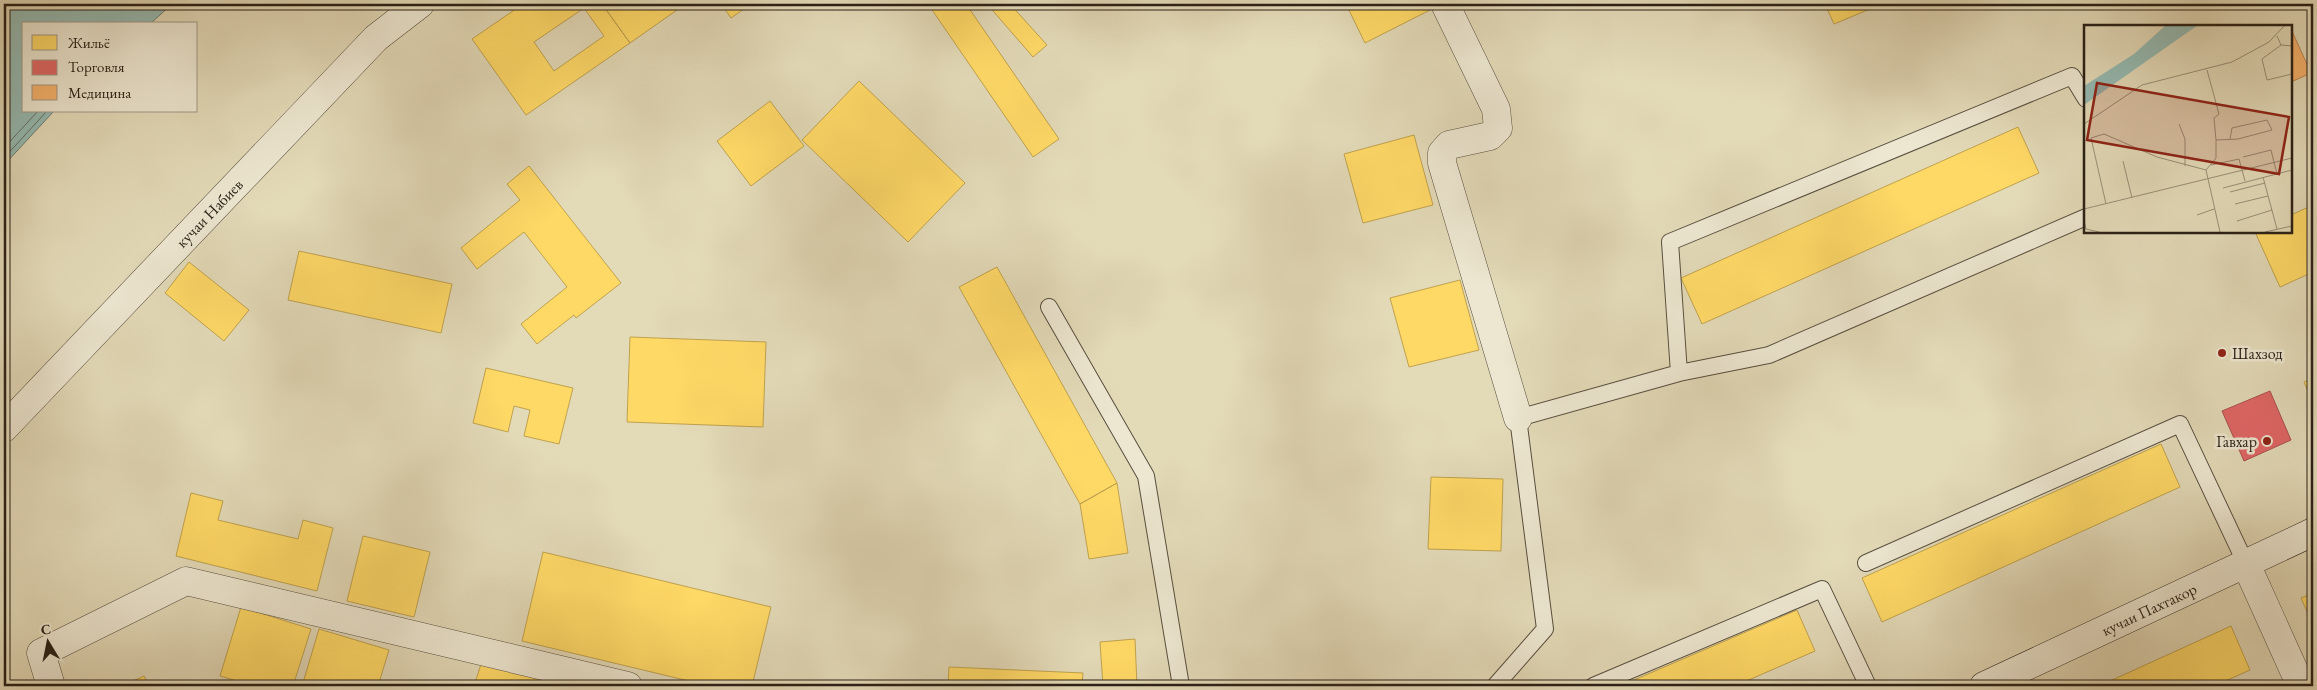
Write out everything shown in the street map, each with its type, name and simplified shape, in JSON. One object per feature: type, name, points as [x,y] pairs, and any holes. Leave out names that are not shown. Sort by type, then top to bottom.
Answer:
[{"type":"street","name":"кучаи Набиев","points":[[4,428],[376,38],[420,4]]},
{"type":"street","points":[[1445,4],[1496,109],[1498,128],[1490,136],[1449,145],[1442,152],[1442,163],[1518,418]]},
{"type":"street","name":"кучаи Пахтакор","points":[[1984,686],[2313,532]]},
{"type":"street","points":[[2246,564],[2301,686],[2313,681]]},
{"type":"street","points":[[51,686],[41,653],[186,581],[628,686]]},
{"type":"lane","points":[[1679,373],[1670,242],[2072,76],[2084,96]]},
{"type":"lane","points":[[1495,686],[1545,629],[1518,418],[1679,373],[1769,355],[2084,218]]},
{"type":"lane","points":[[1049,307],[1146,476],[1181,686]]},
{"type":"lane","points":[[1866,563],[2180,424],[2246,564]]},
{"type":"lane","points":[[1593,686],[1822,589],[1868,686]]},
{"type":"water","points":[[4,4],[172,4],[152,22],[22,22],[22,112],[53,112],[4,165]]},
{"type":"building: Жильё","points":[[523,4],[602,4],[630,43],[526,115],[472,39]],"holes":[[[584,8],[604,36],[554,71],[534,42]]]},
{"type":"building: Жильё","points":[[602,4],[673,4],[677,10],[630,43]]},
{"type":"building: Жильё","points":[[721,4],[751,4],[731,18]]},
{"type":"building: Жильё","points":[[928,4],[966,4],[1059,139],[1033,157]]},
{"type":"building: Жильё","points":[[987,4],[1010,4],[1047,45],[1033,57]]},
{"type":"building: Жильё","points":[[1346,4],[1427,4],[1430,10],[1365,43]]},
{"type":"building: Жильё","points":[[1825,4],[1882,4],[1834,24]]},
{"type":"building: Жильё","points":[[859,81],[965,183],[908,242],[802,140]]},
{"type":"building: Жильё","points":[[770,101],[804,146],[751,186],[717,141]]},
{"type":"building: Жильё","points":[[2018,127],[2039,173],[1702,324],[1681,278]]},
{"type":"building: Жильё","points":[[1414,135],[1433,205],[1363,223],[1344,154]]},
{"type":"building: Жильё","points":[[529,166],[621,283],[576,318],[574,315],[537,344],[521,324],[567,287],[524,232],[477,269],[461,248],[520,200],[507,184]]},
{"type":"building: Жильё","points":[[2313,205],[2313,272],[2280,287],[2255,232],[2292,232],[2292,215]]},
{"type":"building: Жильё","points":[[299,251],[452,284],[441,333],[288,300]]},
{"type":"building: Жильё","points":[[189,262],[249,310],[224,341],[165,293]]},
{"type":"building: Жильё","points":[[997,267],[1117,483],[1080,504],[959,287]]},
{"type":"building: Жильё","points":[[1460,280],[1479,350],[1409,367],[1390,298]]},
{"type":"building: Жильё","points":[[630,337],[766,342],[763,427],[627,422]]},
{"type":"building: Жильё","points":[[486,368],[573,388],[559,444],[524,436],[530,410],[514,406],[508,432],[473,423]]},
{"type":"building: Жильё","points":[[2313,378],[2313,404],[2304,382]]},
{"type":"building: Жильё","points":[[2161,444],[2180,487],[1882,622],[1862,578]]},
{"type":"building: Жильё","points":[[1431,477],[1503,479],[1501,551],[1428,549]]},
{"type":"building: Жильё","points":[[1117,483],[1128,553],[1089,559],[1080,504]]},
{"type":"building: Жильё","points":[[191,493],[223,501],[218,520],[298,539],[303,520],[333,528],[317,591],[176,556]]},
{"type":"building: Жильё","points":[[363,536],[430,552],[414,617],[347,601]]},
{"type":"building: Жильё","points":[[543,552],[771,607],[752,686],[710,686],[522,641]]},
{"type":"building: Жильё","points":[[2313,593],[2313,625],[2301,598]]},
{"type":"building: Жильё","points":[[241,607],[311,629],[293,686],[254,686],[220,676]]},
{"type":"building: Жильё","points":[[1797,610],[1815,651],[1735,686],[1620,686]]},
{"type":"building: Жильё","points":[[2231,626],[2250,670],[2214,686],[2099,686]]},
{"type":"building: Жильё","points":[[319,629],[389,650],[378,686],[302,686]]},
{"type":"building: Жильё","points":[[1135,639],[1137,686],[1103,686],[1100,642]]},
{"type":"building: Жильё","points":[[483,658],[552,679],[550,686],[474,686]]},
{"type":"building: Жильё","points":[[949,667],[1083,673],[1082,686],[948,686]]},
{"type":"building: Жильё","points":[[144,676],[149,686],[122,686]]},
{"type":"building: Торговля","points":[[2270,391],[2291,440],[2244,461],[2222,411]]},
{"type":"building: Медицина","points":[[2292,31],[2311,73],[2292,82]]},
{"type":"place","name":"Шахзод","points":[[2222,353]]},
{"type":"place","name":"Гавхар","points":[[2267,441]]}]
